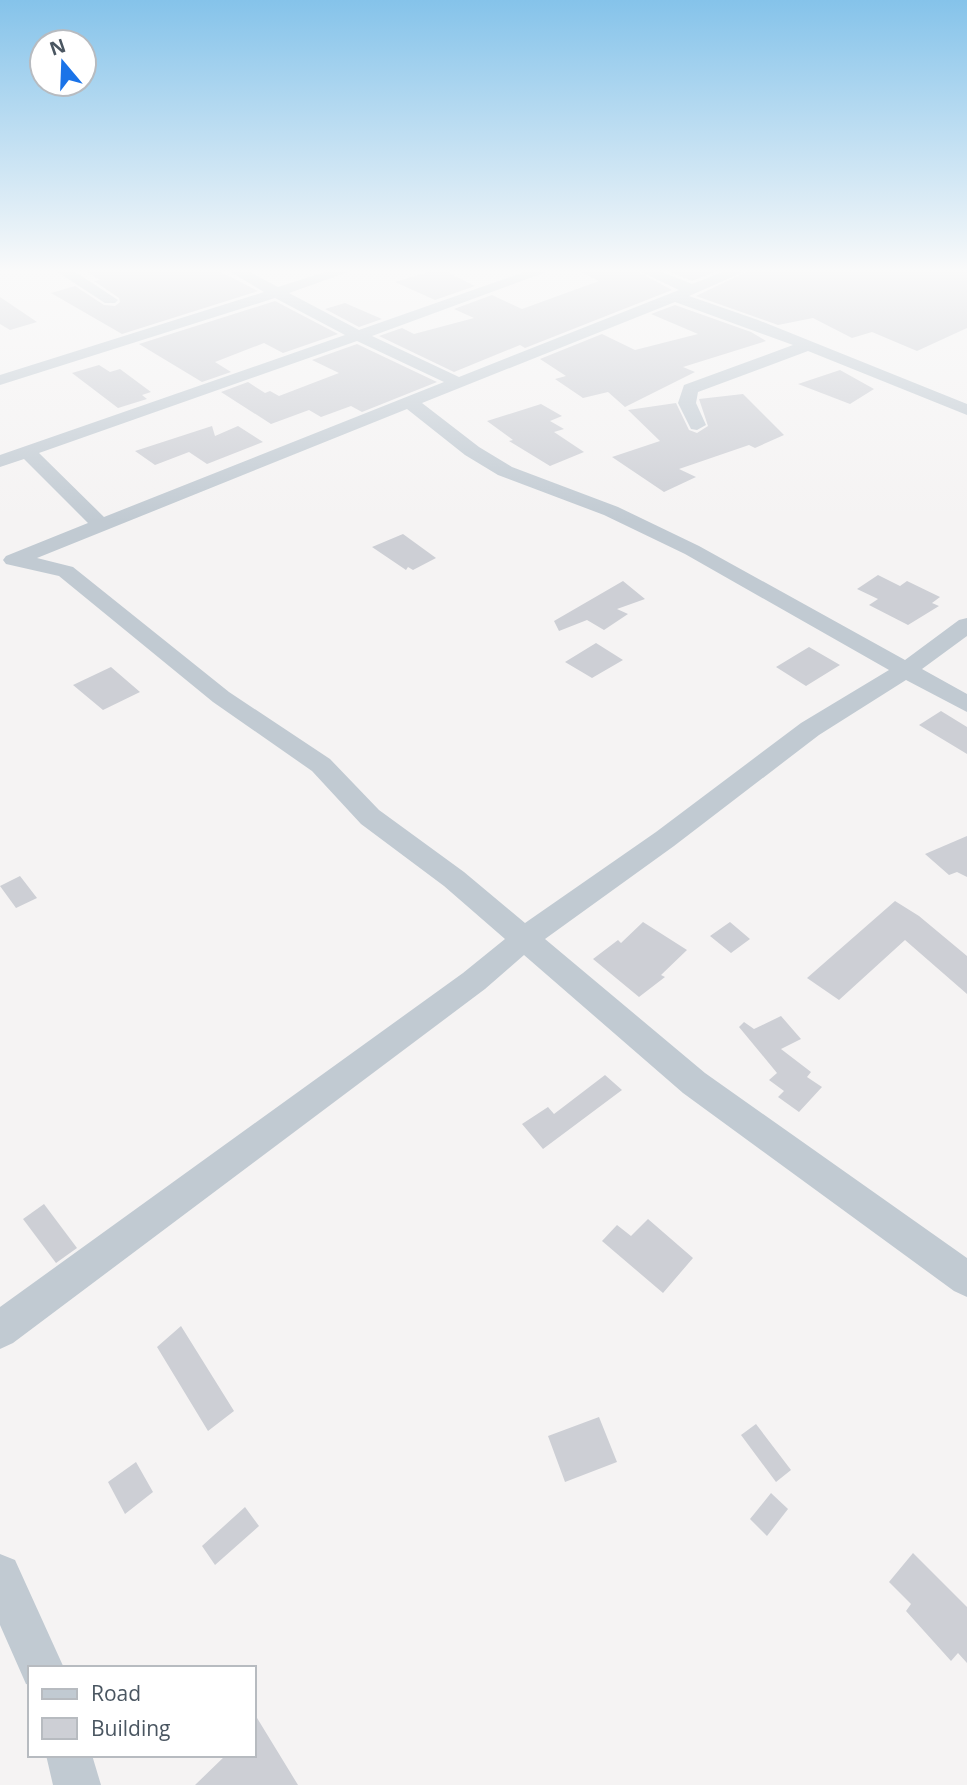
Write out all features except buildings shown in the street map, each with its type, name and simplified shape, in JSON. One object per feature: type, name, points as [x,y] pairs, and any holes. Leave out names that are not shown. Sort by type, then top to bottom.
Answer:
[{"type":"street","points":[[0,380],[82,354]]},
{"type":"street","points":[[0,461],[307,354]]},
{"type":"street","points":[[398,354],[459,383]]},
{"type":"street","points":[[8,562],[531,354]]},
{"type":"street","points":[[697,425],[687,403],[690,389],[784,354]]},
{"type":"street","points":[[828,354],[967,410]]},
{"type":"street","points":[[410,403],[472,451],[505,471],[651,530],[967,704]]},
{"type":"street","points":[[27,452],[101,525]]},
{"type":"street","points":[[61,540],[66,571]]},
{"type":"street","points":[[8,562],[66,571],[221,697],[321,765],[346,788],[370,817],[454,879],[694,1083],[967,1279]]},
{"type":"street","points":[[0,1330],[474,981],[524,938],[666,839],[810,729],[907,669],[967,625]]},
{"type":"street","points":[[0,1575],[41,1666]]},
{"type":"street","points":[[70,1757],[77,1785]]}]
